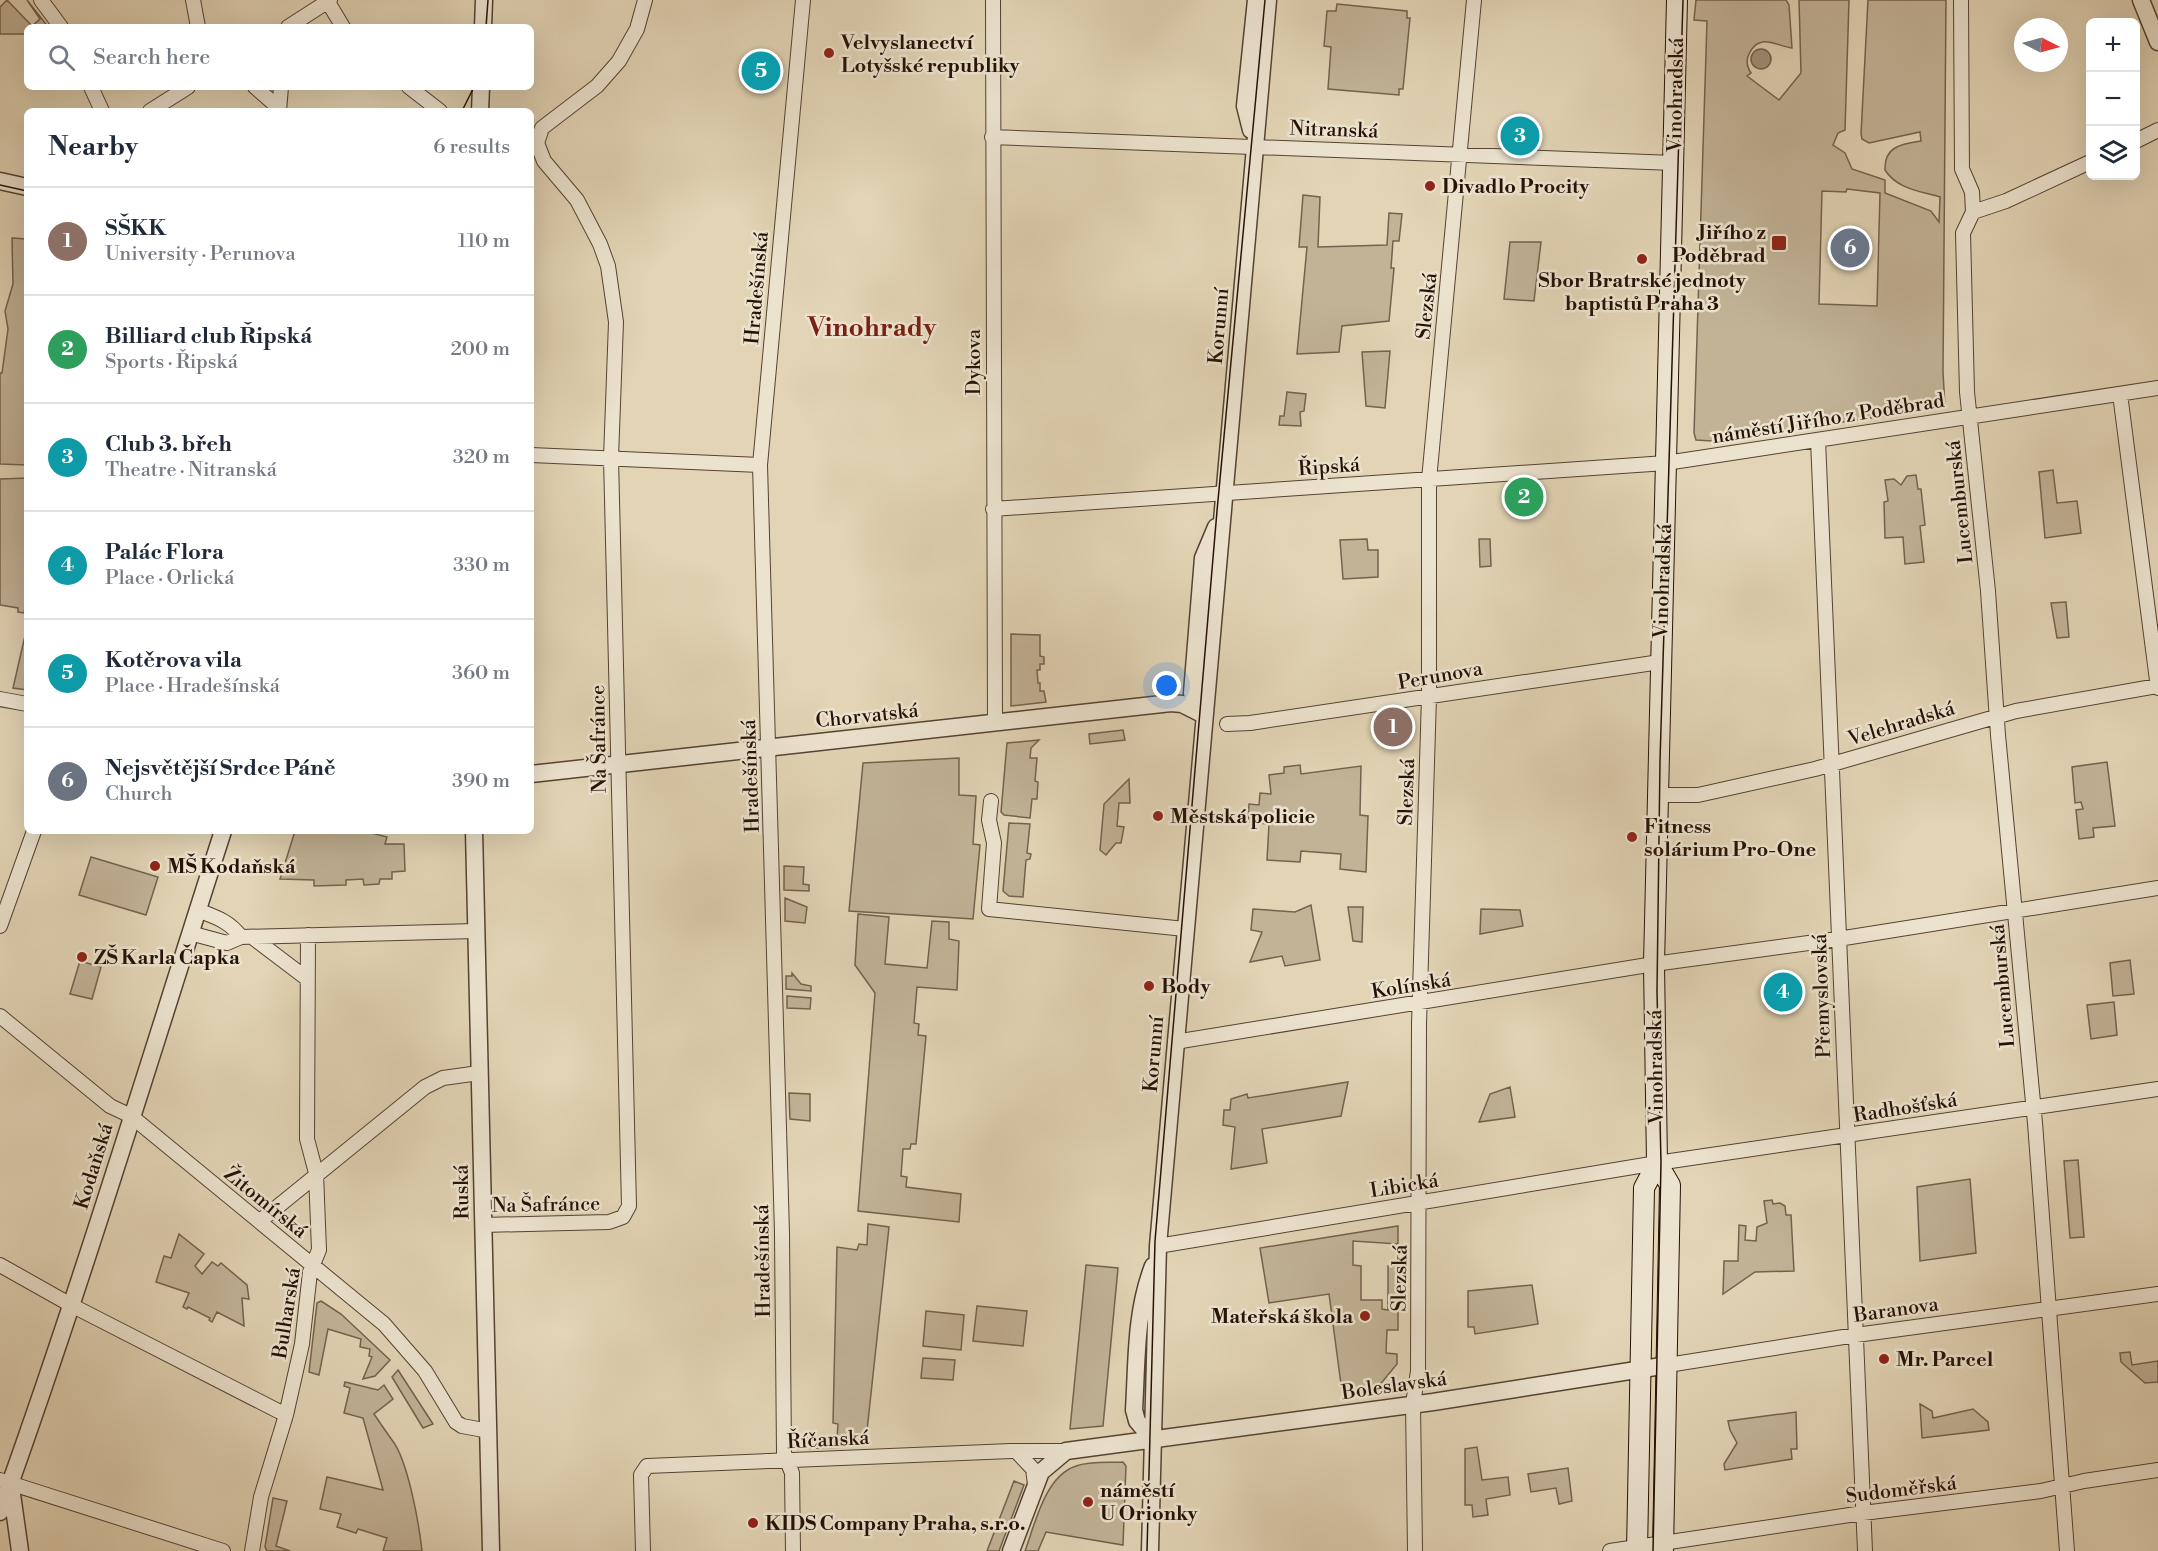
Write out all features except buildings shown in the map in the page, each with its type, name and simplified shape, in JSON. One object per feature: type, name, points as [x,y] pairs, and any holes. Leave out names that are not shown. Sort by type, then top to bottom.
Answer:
[{"type":"main road","name":"Vinohradská","points":[[1649,1547],[1640,1370],[1644,1188],[1657,1163],[1654,964],[1656,795],[1677,0]]},
{"type":"main road","name":"Vinohradská","points":[[1649,1547],[1668,1365],[1670,1185],[1657,1163]]},
{"type":"street","points":[[41,0],[59,24]]},
{"type":"street","points":[[192,0],[197,24]]},
{"type":"street","points":[[483,24],[484,0]]},
{"type":"street","name":"Na Šafránce","points":[[483,1225],[609,1222],[623,1217],[628,1211],[611,458],[616,322],[608,266],[600,244],[577,200],[540,154],[537,138],[542,128],[597,86],[619,61],[637,29],[645,0]]},
{"type":"street","name":"Hradešínská","points":[[793,1551],[792,1473],[784,1453],[782,1233],[760,465],[803,0]]},
{"type":"street","name":"Dykova","points":[[993,0],[995,723]]},
{"type":"street","name":"Korunní","points":[[1255,146],[1245,106],[1256,0]]},
{"type":"street","name":"Korunní","points":[[1150,1551],[1158,1250],[1268,0]]},
{"type":"street","name":"Slezská","points":[[1415,1551],[1413,1404],[1418,1371],[1420,1003],[1429,697],[1429,480],[1474,0]]},
{"type":"street","name":"náměstí Jiřího z Poděbrad","points":[[1666,463],[1970,417],[1966,362],[1963,233],[1973,212],[1972,192],[1962,169],[1961,0]]},
{"type":"street","points":[[2141,0],[2158,42]]},
{"type":"street","points":[[293,24],[329,1],[341,24]]},
{"type":"street","points":[[92,90],[101,108]]},
{"type":"street","points":[[155,108],[183,90]]},
{"type":"street","points":[[258,90],[277,108]]},
{"type":"street","points":[[279,108],[281,90]]},
{"type":"street","points":[[413,90],[436,108]]},
{"type":"street","points":[[479,108],[481,90]]},
{"type":"street","points":[[2140,139],[2158,130]]},
{"type":"street","name":"Nitranská","points":[[992,137],[1674,164]]},
{"type":"street","points":[[1973,212],[2006,201],[2086,164]]},
{"type":"street","points":[[0,181],[24,186]]},
{"type":"street","points":[[1970,417],[2158,388]]},
{"type":"street","points":[[2120,394],[2158,687]]},
{"type":"street","name":"Lucemburská","points":[[1970,417],[1988,591],[1997,716],[2034,1108],[2051,1309],[2067,1551]]},
{"type":"street","name":"Přemyslovská","points":[[1818,440],[1865,1551]]},
{"type":"street","points":[[534,455],[760,465]]},
{"type":"street","name":"Řipská","points":[[993,509],[1666,463]]},
{"type":"street","name":"Perunova","points":[[1227,724],[1250,723],[1660,662]]},
{"type":"street","name":"Velehradská","points":[[1656,795],[1698,795],[1830,764],[1997,716],[2158,687]]},
{"type":"street","points":[[0,699],[24,703]]},
{"type":"street","name":"Chorvatská","points":[[534,774],[1171,703],[1182,704],[1204,715]]},
{"type":"street","points":[[991,801],[989,820],[994,843],[989,909],[1185,928]]},
{"type":"street","points":[[0,926],[33,834]]},
{"type":"street","name":"Kodaňská","points":[[0,1512],[5,1482],[71,1305],[222,834]]},
{"type":"street","name":"Ruská","points":[[474,834],[491,1551]]},
{"type":"street","name":"Kolínská","points":[[1175,1042],[1654,964],[1838,939],[2158,888]]},
{"type":"street","points":[[197,910],[222,918],[306,978]]},
{"type":"street","points":[[190,933],[227,943],[247,937],[476,931]]},
{"type":"street","name":"Bulharská","points":[[252,1551],[261,1497],[286,1415],[302,1344],[312,1265],[319,1250],[316,1173],[307,1139],[308,935]]},
{"type":"street","name":"Žitomírská","points":[[0,1016],[110,1106],[131,1116],[374,1315],[404,1344],[425,1371],[456,1422],[462,1426],[489,1431]]},
{"type":"street","points":[[260,1221],[316,1173],[425,1088],[443,1078],[479,1073]]},
{"type":"street","name":"Radhošťská","points":[[1657,1163],[2158,1089]]},
{"type":"street","name":"Libická","points":[[1158,1250],[1657,1163]]},
{"type":"street","points":[[0,1264],[71,1305],[286,1415]]},
{"type":"street","name":"Baranova","points":[[1640,1370],[1856,1335],[2158,1294]]},
{"type":"street","name":"Boleslavská","points":[[1066,1451],[1413,1404],[1640,1370]]},
{"type":"street","points":[[1016,1451],[1033,1469],[1035,1484]]},
{"type":"street","points":[[1011,1551],[1035,1484],[1048,1464],[1066,1451]]},
{"type":"street","name":"Říčanská","points":[[643,1551],[641,1475],[644,1468],[651,1465],[1066,1451]]},
{"type":"street","name":"Sudoměřská","points":[[1610,1551],[1649,1547],[1863,1513],[2041,1491],[2061,1485],[2158,1470]]},
{"type":"street","points":[[20,1551],[5,1482],[223,1551]]},
{"type":"shaded area","points":[[7,0],[30,24],[24,24],[24,34],[0,34],[0,7]]},
{"type":"shaded area","points":[[27,0],[46,24],[34,24],[40,19]]},
{"type":"shaded area","points":[[1696,0],[1786,0],[1789,5],[1792,48],[1763,42],[1753,47],[1747,61],[1751,73],[1747,76],[1779,100],[1801,73],[1799,0],[1849,0],[1845,130],[1838,133],[1833,145],[1845,153],[1852,169],[1885,180],[1885,193],[1931,211],[1939,222],[1940,197],[1902,185],[1885,170],[1885,162],[1891,151],[1901,145],[1921,141],[1920,132],[1869,143],[1862,139],[1861,134],[1868,0],[1946,0],[1943,372],[1945,407],[1712,441],[1696,440],[1694,433],[1707,21],[1694,20]],"holes":[[[1847,189],[1880,193],[1877,306],[1819,304],[1822,191],[1846,192]]]},
{"type":"shaded area","points":[[1337,4],[1407,11],[1407,18],[1410,18],[1403,89],[1399,89],[1399,95],[1328,89],[1331,47],[1324,46],[1327,11],[1336,11]]},
{"type":"shaded area","points":[[1761,49],[1768,52],[1771,59],[1768,66],[1761,69],[1754,66],[1751,59],[1754,52]]},
{"type":"shaded area","points":[[1303,195],[1320,197],[1318,247],[1387,245],[1389,213],[1402,214],[1399,241],[1393,241],[1391,268],[1394,268],[1389,321],[1342,326],[1339,352],[1297,354],[1307,247],[1299,247]]},
{"type":"shaded area","points":[[12,238],[24,239],[24,465],[0,464],[0,373],[2,373],[8,329],[5,311],[13,284]]},
{"type":"shaded area","points":[[1510,242],[1541,242],[1534,301],[1504,299]]},
{"type":"shaded area","points":[[1390,351],[1385,408],[1366,406],[1362,352]]},
{"type":"shaded area","points":[[1287,392],[1306,394],[1304,411],[1300,412],[1301,426],[1279,425],[1280,416],[1284,416]]},
{"type":"shaded area","points":[[2053,470],[2057,503],[2077,501],[2081,533],[2045,538],[2039,472]]},
{"type":"shaded area","points":[[1916,475],[1918,489],[1921,489],[1925,525],[1920,526],[1924,562],[1905,564],[1903,537],[1885,538],[1884,502],[1888,501],[1885,480],[1894,479],[1901,485],[1907,476]]},
{"type":"shaded area","points":[[24,478],[24,613],[18,612],[18,608],[0,605],[0,479]]},
{"type":"shaded area","points":[[1367,539],[1368,550],[1378,550],[1378,577],[1343,579],[1340,540]]},
{"type":"shaded area","points":[[1479,539],[1490,539],[1491,566],[1480,567]]},
{"type":"shaded area","points":[[2066,602],[2069,637],[2057,638],[2051,603]]},
{"type":"shaded area","points":[[1011,634],[1040,635],[1040,656],[1044,657],[1044,664],[1040,664],[1040,670],[1037,670],[1038,683],[1040,683],[1040,691],[1044,691],[1046,702],[1011,706]]},
{"type":"shaded area","points":[[24,640],[24,690],[13,688]]},
{"type":"shaded area","points":[[1123,730],[1125,740],[1090,744],[1089,734]]},
{"type":"shaded area","points":[[1039,740],[1031,748],[1030,758],[1037,758],[1035,781],[1038,782],[1037,799],[1032,799],[1030,818],[1004,815],[1001,812],[1007,743]]},
{"type":"shaded area","points":[[959,758],[959,795],[976,796],[973,844],[980,845],[973,919],[849,911],[863,763]]},
{"type":"shaded area","points":[[2107,762],[2115,826],[2093,828],[2094,837],[2079,839],[2076,810],[2083,809],[2081,802],[2075,803],[2072,767]]},
{"type":"shaded area","points":[[1300,765],[1301,774],[1361,766],[1360,815],[1368,816],[1366,872],[1340,869],[1341,854],[1301,851],[1300,862],[1267,860],[1269,824],[1248,822],[1249,804],[1259,805],[1260,793],[1271,794],[1269,775],[1284,773],[1284,767]]},
{"type":"shaded area","points":[[1129,779],[1130,803],[1119,803],[1117,826],[1124,827],[1121,843],[1116,843],[1106,855],[1100,850],[1104,804]]},
{"type":"shaded area","points":[[1009,823],[1030,824],[1027,853],[1031,854],[1030,859],[1026,860],[1023,897],[1009,896],[1003,891]]},
{"type":"shaded area","points":[[294,834],[376,834],[387,837],[385,844],[404,844],[405,871],[392,872],[392,879],[380,879],[379,884],[364,885],[363,879],[346,880],[346,885],[314,886],[314,880],[280,879]]},
{"type":"shaded area","points":[[91,857],[158,877],[146,915],[79,895]]},
{"type":"shaded area","points":[[784,866],[804,867],[803,884],[809,885],[809,891],[784,890]]},
{"type":"shaded area","points":[[785,898],[807,907],[805,923],[785,921]]},
{"type":"shaded area","points":[[1311,905],[1320,960],[1285,966],[1282,956],[1250,962],[1262,932],[1251,930],[1253,909],[1295,912]]},
{"type":"shaded area","points":[[1348,907],[1363,907],[1362,942],[1353,941]]},
{"type":"shaded area","points":[[1481,909],[1520,910],[1523,926],[1480,934]]},
{"type":"shaded area","points":[[858,914],[889,917],[885,964],[927,968],[932,921],[949,922],[949,939],[959,941],[957,990],[917,987],[914,1023],[919,1024],[918,1035],[926,1036],[916,1144],[911,1144],[910,1149],[903,1149],[901,1176],[907,1177],[906,1187],[961,1194],[959,1222],[858,1211],[875,993],[855,965]]},
{"type":"shaded area","points":[[2130,960],[2134,994],[2113,996],[2110,963]]},
{"type":"shaded area","points":[[80,961],[101,967],[92,999],[70,994]]},
{"type":"shaded area","points":[[792,973],[801,984],[811,986],[811,991],[786,989],[786,976],[792,976]]},
{"type":"shaded area","points":[[787,996],[811,998],[810,1009],[787,1008]]},
{"type":"shaded area","points":[[2114,1002],[2117,1035],[2091,1039],[2087,1005]]},
{"type":"shaded area","points":[[1348,1082],[1341,1116],[1262,1129],[1267,1163],[1231,1169],[1235,1127],[1223,1125],[1224,1110],[1230,1110],[1231,1099],[1247,1094],[1248,1098]]},
{"type":"shaded area","points":[[1510,1087],[1515,1117],[1479,1122],[1490,1094]]},
{"type":"shaded area","points":[[789,1093],[810,1094],[810,1121],[790,1119]]},
{"type":"shaded area","points":[[2078,1160],[2084,1237],[2070,1238],[2064,1161]]},
{"type":"shaded area","points":[[1970,1179],[1976,1253],[1920,1261],[1917,1187]]},
{"type":"shaded area","points":[[1772,1200],[1773,1204],[1780,1203],[1785,1206],[1786,1215],[1791,1215],[1794,1271],[1755,1272],[1723,1294],[1724,1261],[1738,1261],[1739,1225],[1746,1226],[1745,1240],[1756,1241],[1757,1227],[1767,1223],[1764,1201]]},
{"type":"shaded area","points":[[868,1224],[889,1227],[866,1440],[845,1439],[845,1447],[797,1449],[797,1437],[837,1439],[838,1424],[833,1423],[837,1247],[857,1250],[859,1244],[867,1245]]},
{"type":"shaded area","name":"Mateřská škola","points":[[1398,1226],[1398,1244],[1353,1241],[1353,1265],[1361,1266],[1361,1300],[1382,1300],[1382,1309],[1388,1310],[1388,1266],[1398,1266],[1398,1330],[1387,1330],[1386,1353],[1397,1354],[1397,1364],[1378,1387],[1342,1392],[1329,1294],[1269,1303],[1260,1248]]},
{"type":"shaded area","points":[[179,1234],[204,1254],[195,1266],[202,1274],[212,1262],[218,1266],[221,1263],[247,1285],[249,1299],[242,1298],[244,1326],[217,1312],[212,1322],[210,1318],[188,1307],[187,1309],[183,1307],[189,1293],[156,1282],[164,1256],[171,1258]]},
{"type":"shaded area","points":[[1086,1265],[1118,1268],[1103,1426],[1070,1429]]},
{"type":"shaded area","points":[[1532,1285],[1538,1324],[1475,1334],[1474,1327],[1468,1327],[1468,1291]]},
{"type":"shaded area","points":[[321,1301],[341,1314],[390,1360],[375,1376],[363,1379],[372,1357],[369,1356],[370,1349],[360,1347],[361,1339],[328,1329],[319,1375],[309,1372],[317,1303]]},
{"type":"shaded area","points":[[977,1306],[1027,1311],[1023,1346],[973,1341]]},
{"type":"shaded area","points":[[926,1311],[964,1315],[961,1350],[923,1346]]},
{"type":"shaded area","points":[[2130,1352],[2132,1365],[2158,1361],[2158,1382],[2145,1383],[2121,1362],[2120,1353]]},
{"type":"shaded area","points":[[923,1358],[955,1360],[953,1380],[921,1378]]},
{"type":"shaded area","points":[[398,1370],[433,1424],[423,1428],[392,1377]]},
{"type":"shaded area","points":[[345,1382],[378,1390],[384,1385],[393,1399],[374,1414],[398,1449],[403,1462],[415,1509],[422,1551],[383,1551],[387,1538],[358,1529],[356,1533],[337,1527],[341,1514],[320,1509],[327,1477],[383,1490],[363,1418],[344,1413],[350,1388],[344,1386]]},
{"type":"shaded area","points":[[1920,1404],[1932,1411],[1933,1418],[1973,1409],[1988,1422],[1989,1430],[1922,1438]]},
{"type":"shaded area","points":[[1796,1412],[1797,1449],[1791,1449],[1792,1459],[1725,1470],[1724,1464],[1737,1443],[1728,1421]]},
{"type":"shaded area","points":[[1477,1447],[1482,1480],[1508,1477],[1510,1495],[1486,1499],[1488,1515],[1473,1517],[1472,1505],[1465,1505],[1465,1449]]},
{"type":"shaded area","name":"náměstí U Orionky","points":[[1123,1462],[1126,1466],[1123,1545],[1046,1532],[1038,1551],[1025,1551],[1037,1515],[1049,1490],[1065,1471],[1087,1463]]},
{"type":"shaded area","points":[[1568,1468],[1572,1501],[1559,1504],[1556,1488],[1531,1492],[1528,1474]]},
{"type":"shaded area","points":[[1014,1481],[1024,1485],[999,1551],[987,1551]]},
{"type":"shaded area","points":[[273,1498],[287,1501],[276,1546],[290,1551],[267,1551],[265,1547]]},
{"type":"tram line","points":[[486,24],[488,0]]},
{"type":"tram line","points":[[1147,1551],[1155,1241],[1217,511],[1265,0]]},
{"type":"tram line","points":[[1653,1551],[1661,1162],[1657,991],[1660,761],[1683,0]]},
{"type":"tram line","points":[[464,108],[472,90]]},
{"type":"tram line","points":[[0,185],[24,190]]},
{"type":"place","name":"Velvyslanectví Lotyšské republiky","points":[[829,53]]},
{"type":"place","name":"Kotěrova vila","points":[[761,71]]},
{"type":"place","name":"Club 3. břeh","points":[[1520,136]]},
{"type":"place","name":"Divadlo Procity","points":[[1430,186]]},
{"type":"place","name":"Jiřího z Poděbrad","points":[[1779,243]]},
{"type":"place","name":"Nejsvětější Srdce Páně","points":[[1850,248]]},
{"type":"place","name":"Sbor Bratrské jednoty baptistů Praha 3","points":[[1642,259]]},
{"type":"place","name":"Billiard club Řipská","points":[[1524,497]]},
{"type":"place","name":"SŠKK","points":[[1393,727]]},
{"type":"place","name":"Městská policie","points":[[1158,816]]},
{"type":"place","name":"Fitness solárium Pro-One","points":[[1632,837]]},
{"type":"place","name":"MŠ Kodaňská","points":[[155,866]]},
{"type":"place","name":"ZŠ Karla Čapka","points":[[82,957]]},
{"type":"place","name":"Body","points":[[1149,986]]},
{"type":"place","name":"Palác Flora","points":[[1783,992]]},
{"type":"place","name":"Mateřská škola","points":[[1365,1316]]},
{"type":"place","name":"Mr. Parcel","points":[[1884,1359]]},
{"type":"place","name":"náměstí U Orionky","points":[[1088,1502]]},
{"type":"place","name":"KIDS Company Praha, s.r.o.","points":[[753,1523]]},
{"type":"district","name":"Vinohrady","points":[[872,327]]}]
